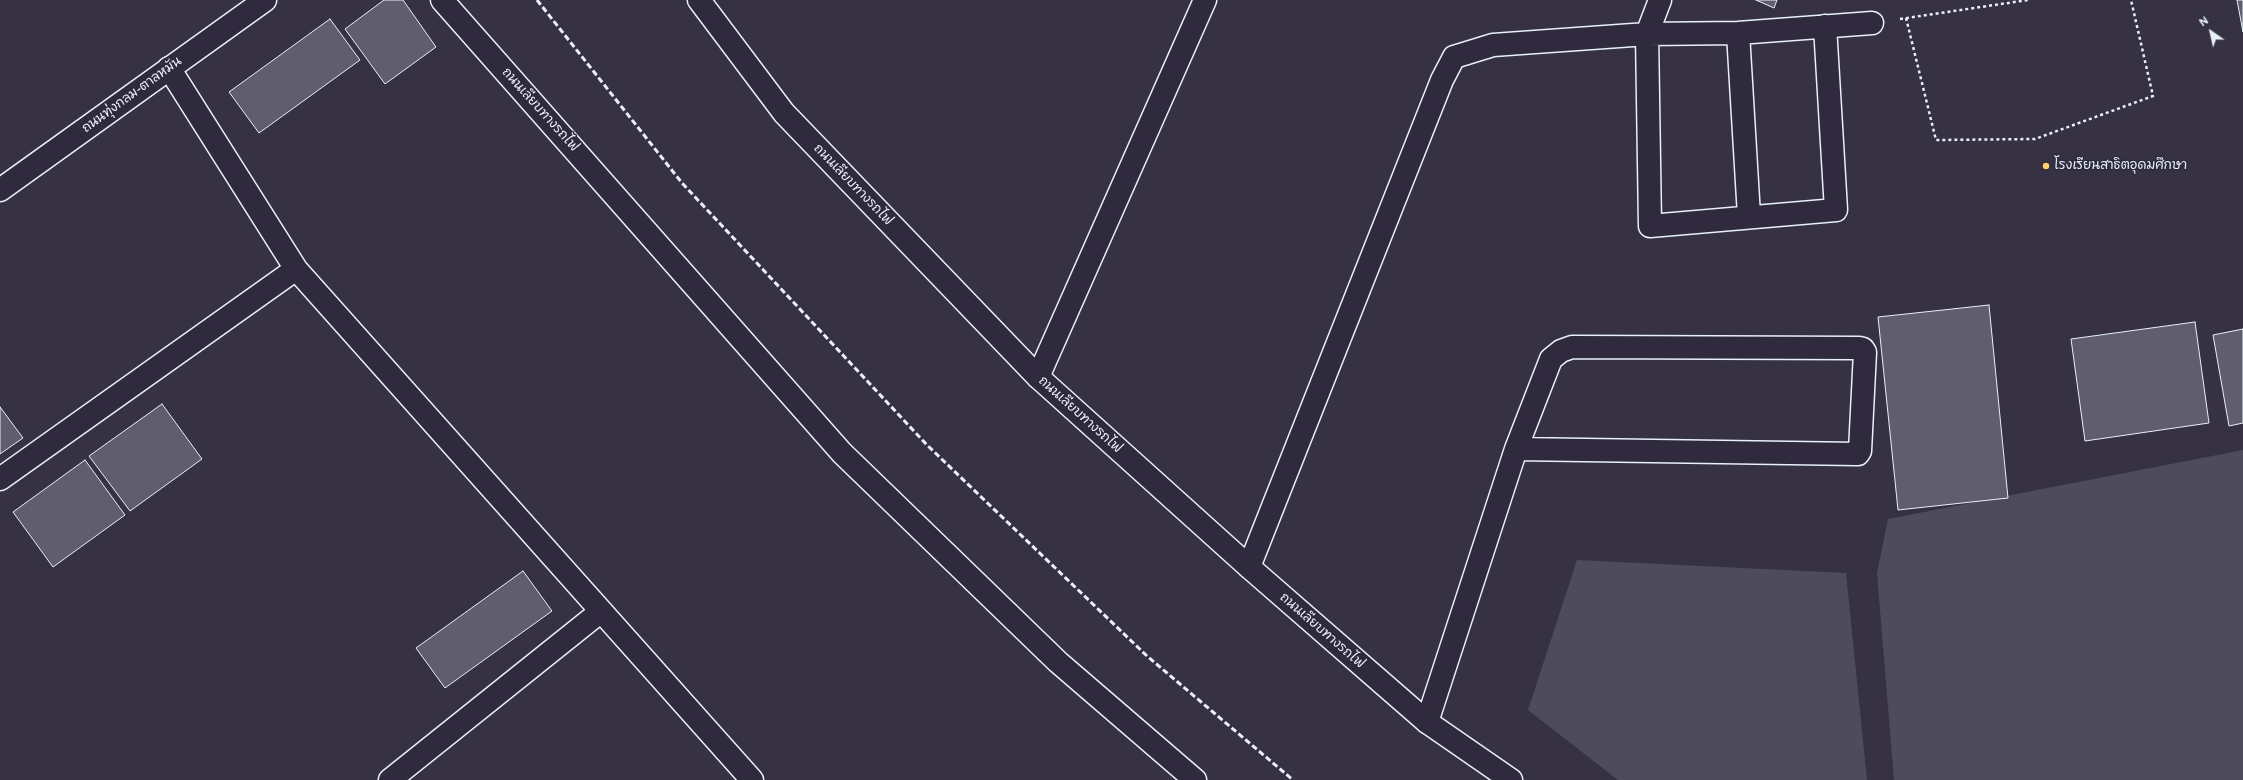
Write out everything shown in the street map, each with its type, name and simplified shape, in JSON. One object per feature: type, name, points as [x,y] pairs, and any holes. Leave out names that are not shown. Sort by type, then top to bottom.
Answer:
[{"type":"street","name":"ถนนทุ่งกลม-ตาลหมัน","points":[[0,190],[265,0]]},
{"type":"street","name":"ถนนเลียบทางรถไฟ","points":[[442,0],[842,453],[1058,662],[1195,780]]},
{"type":"street","name":"ถนนเลียบทางรถไฟ","points":[[699,0],[784,113],[1038,377],[1249,567],[1427,722],[1511,780]]},
{"type":"street","points":[[1038,377],[1206,0]]},
{"type":"street","points":[[1660,0],[1647,34],[1650,226],[1749,216],[1836,210],[1825,26]]},
{"type":"street","points":[[1249,567],[1442,80],[1454,57],[1493,45],[1647,34],[1738,33],[1872,23]]},
{"type":"street","points":[[1738,33],[1749,216]]},
{"type":"street","points":[[170,68],[296,269],[600,612],[752,780]]},
{"type":"street","points":[[0,479],[296,269]]},
{"type":"street","points":[[1427,722],[1516,449],[1551,359],[1561,351],[1572,347],[1859,348],[1865,352],[1860,451],[1858,454],[1516,449]]},
{"type":"street","points":[[390,780],[600,612]]},
{"type":"path","points":[[2028,0],[1906,18],[1936,140],[2035,140],[2154,96],[2132,0]]},
{"type":"shaded area","points":[[2243,450],[2243,780],[1894,780],[1877,573],[1888,519]]},
{"type":"shaded area","points":[[1577,560],[1846,573],[1867,780],[1618,780],[1528,710]]},
{"type":"building","points":[[384,0],[403,0],[436,47],[385,84],[345,29]]},
{"type":"building","points":[[1756,0],[1777,0],[1774,8]]},
{"type":"building","points":[[2237,0],[2243,0],[2243,32]]},
{"type":"building","points":[[330,19],[360,60],[259,133],[229,92]]},
{"type":"building","points":[[1989,305],[2008,498],[1898,510],[1878,317]]},
{"type":"building","points":[[2195,322],[2209,423],[2085,441],[2071,339]]},
{"type":"building","points":[[2243,329],[2243,423],[2229,426],[2213,335]]},
{"type":"building","points":[[162,404],[202,459],[130,511],[89,456]]},
{"type":"building","points":[[0,407],[23,438],[0,454]]},
{"type":"building","points":[[85,460],[125,515],[53,567],[13,512]]},
{"type":"building","points":[[523,571],[552,611],[445,688],[416,648]]},
{"type":"railway","points":[[537,0],[682,183],[927,445],[1147,656],[1293,780]]},
{"type":"place","name":"โรงเรียนสาธิตอุดมศึกษา","points":[[2046,166]]}]
